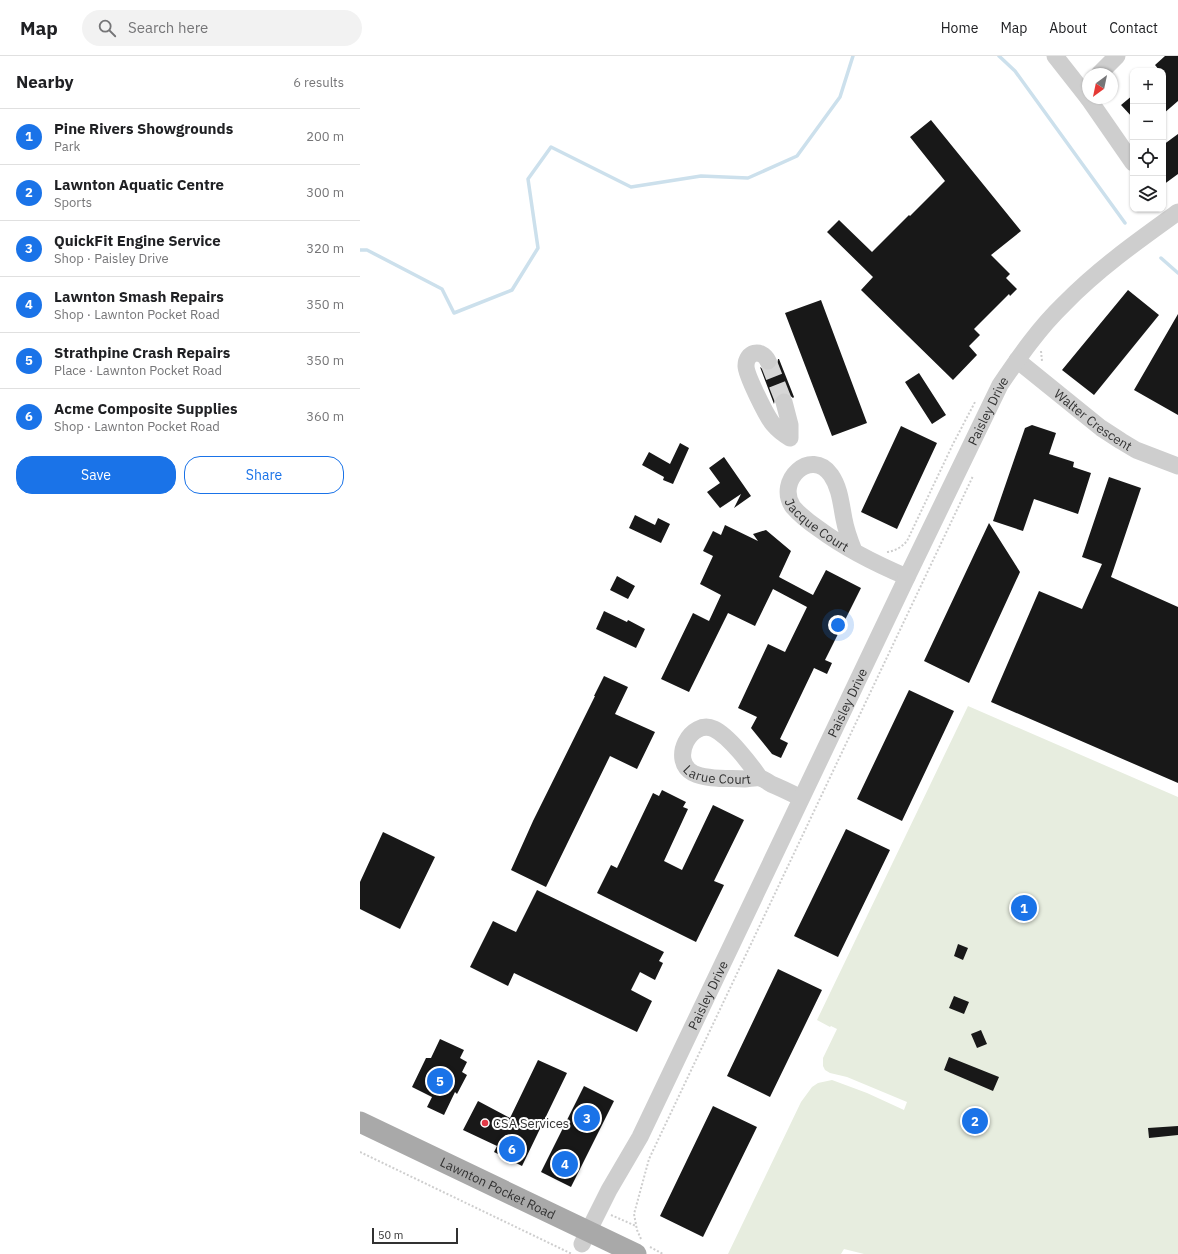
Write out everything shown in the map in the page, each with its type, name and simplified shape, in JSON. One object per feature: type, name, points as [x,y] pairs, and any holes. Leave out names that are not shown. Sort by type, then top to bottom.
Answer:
[{"type":"main road","name":"Lawnton Pocket Road","points":[[360,1122],[575,1247],[642,1247]]},
{"type":"main road","name":"Lawnton Pocket Road","points":[[360,1138],[575,1247],[603,1254]]},
{"type":"street","points":[[1055,56],[1082,87]]},
{"type":"street","points":[[1106,68],[1117,56]]},
{"type":"street","points":[[1094,104],[1130,158]]},
{"type":"street","name":"Paisley Drive","points":[[575,1247],[640,1137],[1000,385],[1017,360],[1062,305],[1086,282],[1170,212]]},
{"type":"street","points":[[768,361],[762,354],[753,354],[747,360],[746,369],[763,409],[778,430],[790,438],[790,425],[784,402]]},
{"type":"street","name":"Walter Crescent","points":[[1017,360],[1101,428],[1136,450],[1178,466]]},
{"type":"street","name":"Jacque Court","points":[[854,551],[844,519],[841,499],[831,475],[823,468],[815,464],[807,465],[799,469],[792,476],[788,486],[788,495],[793,506],[810,523],[839,544],[883,567],[907,577]]},
{"type":"street","name":"Larue Court","points":[[760,778],[801,798]]},
{"type":"path","points":[[1033,373],[1042,361],[1041,350],[1044,346]]},
{"type":"path","points":[[884,552],[894,551],[907,541],[953,444],[976,400]]},
{"type":"path","points":[[663,1254],[642,1247],[634,1214],[649,1159],[974,473]]},
{"type":"path","points":[[360,1152],[575,1247]]},
{"type":"shaded area","points":[[968,706],[1178,797],[1178,1254],[864,1254],[844,1249],[841,1254],[728,1254],[801,1102],[812,1087],[818,1083],[832,1080],[867,1093],[904,1110],[907,1102],[847,1077],[830,1073],[825,1070],[823,1066],[823,1058],[837,1029],[817,1020]]},
{"type":"building","points":[[1165,56],[1178,56],[1178,101],[1166,111],[1166,68],[1158,68],[1155,65]]},
{"type":"building","points":[[1130,98],[1130,115],[1121,105]]},
{"type":"building","points":[[931,120],[1021,231],[991,255],[1010,274],[1006,278],[1017,289],[1010,296],[1009,294],[974,329],[980,335],[969,346],[977,355],[953,380],[861,290],[873,277],[827,232],[839,220],[872,252],[945,181],[910,137]]},
{"type":"building","points":[[1178,134],[1178,174],[1166,183],[1166,176],[1166,143]]},
{"type":"building","points":[[1128,290],[1159,315],[1094,395],[1062,370]]},
{"type":"building","points":[[821,300],[867,423],[832,436],[785,313]]},
{"type":"building","points":[[1178,314],[1178,415],[1134,390]]},
{"type":"building","points":[[778,359],[794,397],[793,398],[787,393],[781,392],[777,395],[774,404],[760,367],[769,371],[774,369],[777,365]]},
{"type":"building","points":[[919,373],[946,415],[932,424],[905,382]]},
{"type":"building","points":[[1032,425],[1056,433],[1049,454],[1074,462],[1073,467],[1091,473],[1078,514],[1034,499],[1023,531],[993,521],[1025,428]]},
{"type":"building","points":[[901,426],[937,443],[897,529],[861,512]]},
{"type":"building","points":[[680,443],[689,448],[673,484],[663,480],[664,477],[642,465],[649,452],[670,464]]},
{"type":"building","points":[[724,457],[751,496],[734,508],[741,494],[720,508],[707,492],[720,483],[709,468]]},
{"type":"building","points":[[1109,477],[1141,488],[1111,577],[1178,607],[1178,783],[991,702],[1039,591],[1082,609],[1102,564],[1082,557]]},
{"type":"building","points":[[635,515],[655,525],[658,518],[670,524],[661,543],[629,528]]},
{"type":"building","points":[[989,523],[1020,572],[969,683],[924,661]]},
{"type":"building","points":[[725,525],[758,541],[753,534],[766,530],[791,551],[779,577],[813,595],[826,570],[861,588],[825,660],[832,663],[827,674],[814,668],[780,739],[788,743],[781,758],[772,754],[751,728],[757,717],[738,708],[768,644],[785,652],[807,607],[773,589],[755,626],[728,613],[689,692],[661,679],[693,613],[709,621],[721,595],[700,584],[713,556],[703,551],[713,531],[721,535]]},
{"type":"building","points":[[617,576],[635,586],[628,599],[610,590]]},
{"type":"building","points":[[604,611],[627,622],[628,620],[645,629],[636,648],[596,629]]},
{"type":"building","points":[[604,676],[628,687],[615,714],[655,732],[637,769],[610,756],[546,887],[511,870],[533,821]]},
{"type":"building","points":[[909,690],[954,711],[902,821],[857,799]]},
{"type":"building","points":[[662,790],[686,802],[683,807],[688,809],[664,861],[682,870],[713,805],[744,820],[714,881],[724,885],[696,942],[597,893],[611,865],[617,868],[653,793],[659,796]]},
{"type":"building","points":[[846,829],[890,850],[838,957],[794,936]]},
{"type":"building","points":[[383,832],[435,857],[400,929],[360,909],[360,882]]},
{"type":"building","points":[[537,890],[664,952],[659,961],[663,963],[655,980],[640,972],[631,990],[652,1001],[637,1032],[514,973],[508,986],[470,967],[493,921],[516,932]]},
{"type":"building","points":[[958,944],[968,948],[963,960],[954,956]]},
{"type":"building","points":[[778,969],[822,990],[770,1097],[727,1076]]},
{"type":"building","points":[[954,996],[969,1002],[964,1014],[949,1008]]},
{"type":"building","points":[[981,1030],[987,1044],[977,1048],[971,1034]]},
{"type":"building","points":[[440,1039],[464,1050],[460,1058],[467,1062],[462,1072],[467,1075],[457,1094],[455,1092],[444,1115],[427,1107],[432,1097],[412,1087],[426,1058],[431,1058]]},
{"type":"building","points":[[949,1057],[999,1077],[993,1091],[944,1070]]},
{"type":"building","points":[[538,1060],[567,1073],[522,1166],[494,1152],[497,1146],[463,1130],[478,1101],[510,1118]]},
{"type":"building","points":[[584,1086],[614,1101],[571,1187],[541,1172]]},
{"type":"building","points":[[713,1106],[757,1127],[703,1237],[660,1216]]},
{"type":"building","points":[[1178,1126],[1178,1135],[1149,1138],[1148,1128]]},
{"type":"waterway","points":[[360,250],[367,250],[442,289],[454,313],[512,290],[538,248],[528,179],[551,147],[631,187],[701,176],[748,178],[797,156],[840,97],[853,56]]},
{"type":"waterway","points":[[999,56],[1015,71],[1125,223]]},
{"type":"waterway","points":[[1161,258],[1178,273]]},
{"type":"tunnel","points":[[768,361],[784,402]]},
{"type":"place","name":"Pine Rivers Showgrounds","points":[[1024,908]]},
{"type":"place","name":"Strathpine Crash Repairs","points":[[440,1081]]},
{"type":"place","name":"QuickFit Engine Service","points":[[587,1118]]},
{"type":"place","name":"Lawnton Aquatic Centre","points":[[975,1121]]},
{"type":"place","name":"CSA Services","points":[[485,1123]]},
{"type":"place","name":"Acme Composite Supplies","points":[[512,1149]]},
{"type":"place","name":"Lawnton Smash Repairs","points":[[565,1164]]}]
